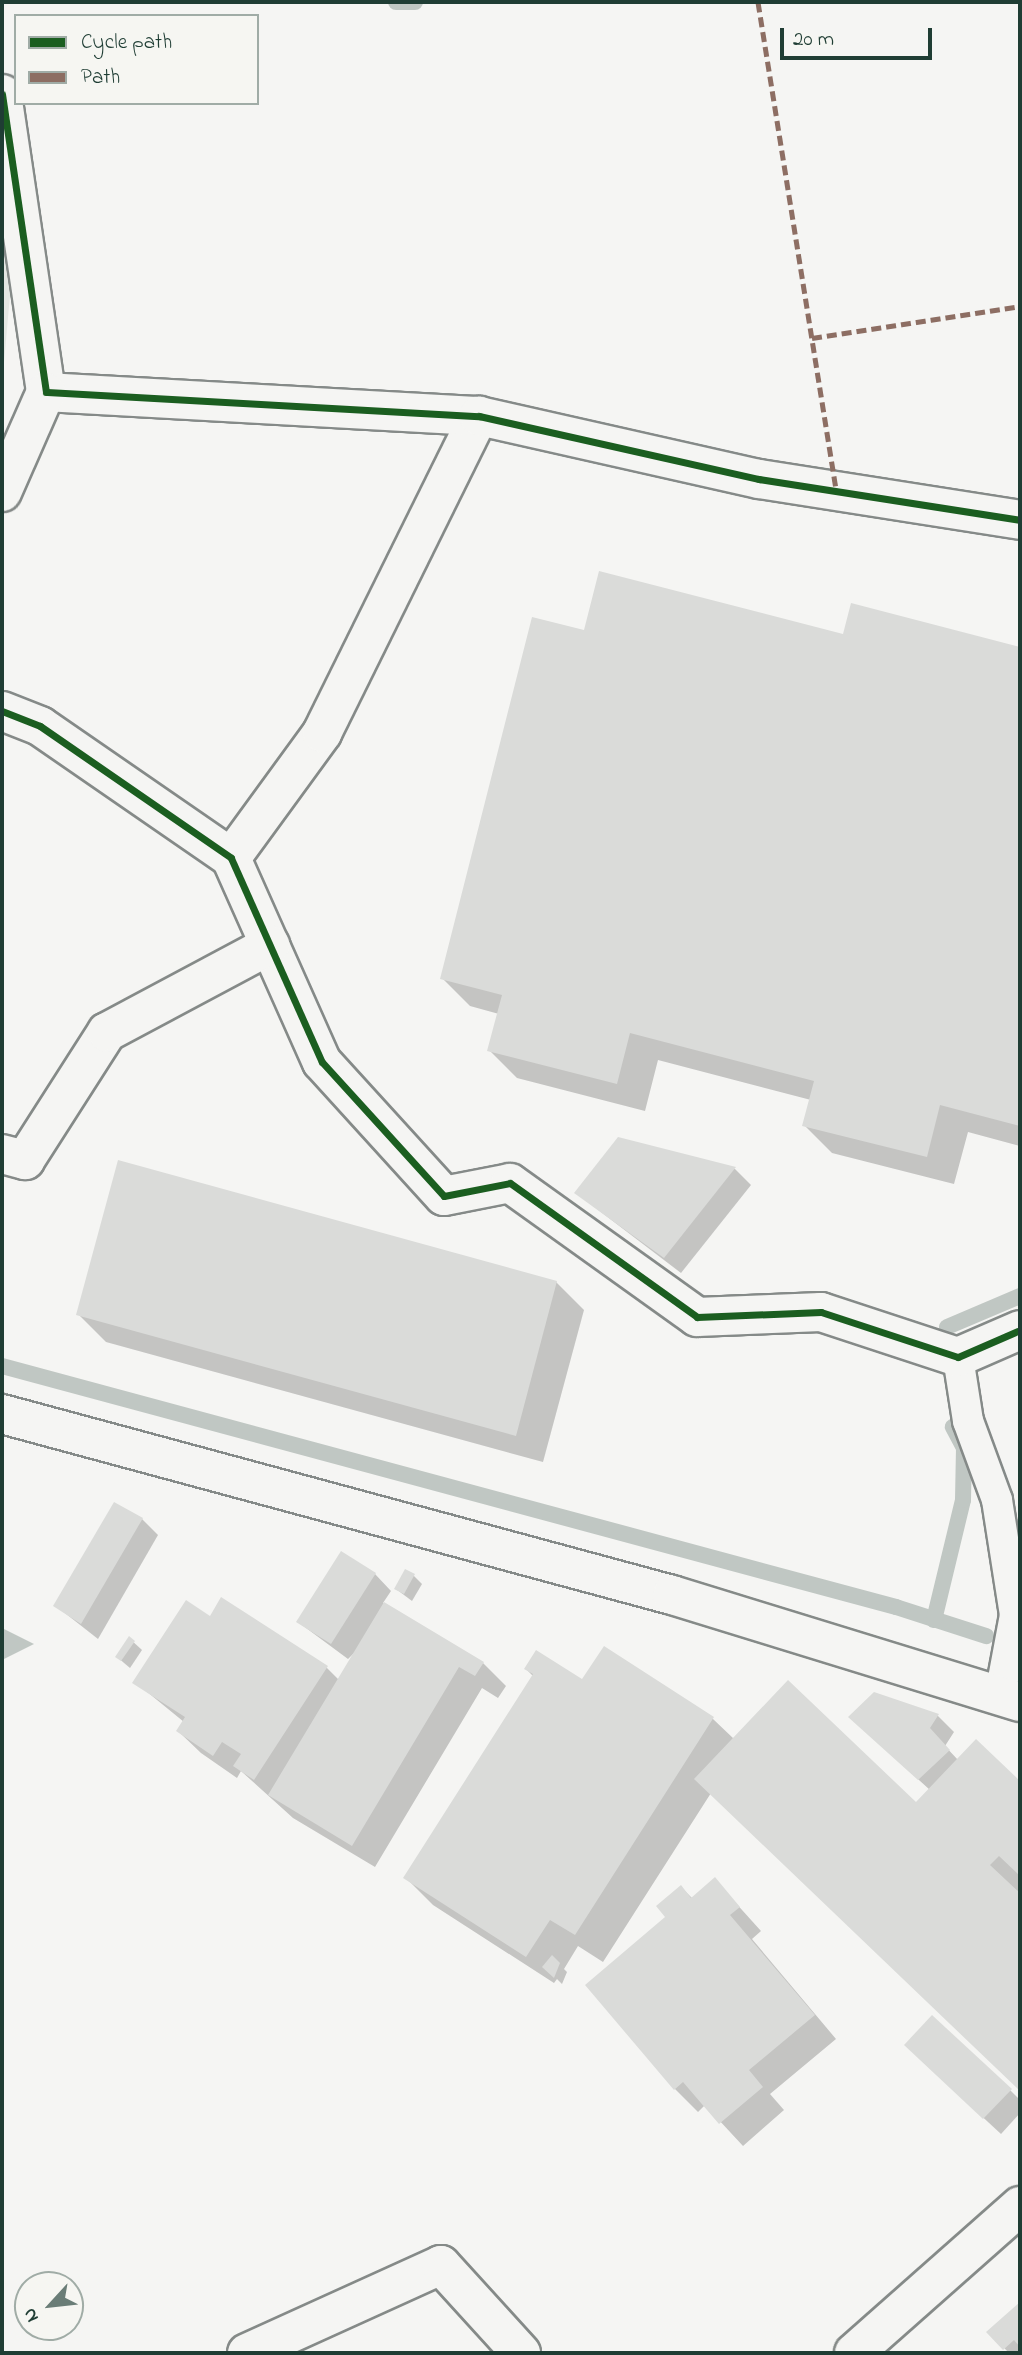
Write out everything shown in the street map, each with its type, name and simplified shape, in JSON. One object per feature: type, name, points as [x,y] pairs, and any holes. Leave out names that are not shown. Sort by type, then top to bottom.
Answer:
[{"type":"street","points":[[2,94],[46,392],[2,492]]},
{"type":"street","points":[[46,392],[479,416],[759,479],[1020,520]]},
{"type":"street","points":[[231,858],[322,733],[479,416]]},
{"type":"street","points":[[2,711],[40,726],[231,858],[322,1062],[444,1196],[510,1183],[697,1317],[821,1312],[958,1357],[1020,1330]]},
{"type":"street","points":[[2,1154],[25,1160],[107,1032],[270,945]]},
{"type":"street","points":[[2,1414],[672,1595],[1010,1699]]},
{"type":"street","points":[[854,2353],[1020,2206]]},
{"type":"street","points":[[247,2353],[440,2265],[521,2353]]},
{"type":"lane","points":[[958,1357],[968,1421],[997,1500],[1015,1615],[1010,1699]]},
{"type":"shaded area","points":[[2,220],[11,284],[2,385]]},
{"type":"shaded area","points":[[2,1628],[34,1644],[2,1660]]},
{"type":"building","points":[[599,571],[843,634],[851,603],[1020,647],[1020,1126],[940,1105],[927,1157],[802,1126],[814,1081],[630,1033],[617,1084],[487,1051],[502,995],[440,979],[532,617],[584,630]]},
{"type":"building","points":[[618,1137],[736,1167],[664,1258],[574,1193]]},
{"type":"building","points":[[118,1160],[557,1281],[516,1436],[76,1315]]},
{"type":"building","points":[[114,1502],[143,1518],[81,1624],[53,1606]]},
{"type":"building","points":[[341,1551],[376,1573],[331,1644],[296,1622]]},
{"type":"building","points":[[405,1569],[415,1574],[404,1594],[394,1589]]},
{"type":"building","points":[[221,1597],[328,1666],[254,1780],[233,1766],[241,1754],[222,1742],[213,1756],[176,1731],[185,1717],[132,1683],[186,1600],[210,1616]]},
{"type":"building","points":[[384,1602],[484,1662],[475,1676],[459,1667],[352,1846],[268,1795]]},
{"type":"building","points":[[129,1636],[135,1641],[121,1661],[115,1657]]},
{"type":"building","points":[[604,1646],[714,1717],[575,1935],[550,1920],[526,1957],[403,1878],[533,1674],[524,1669],[536,1650],[582,1679]]},
{"type":"building","points":[[788,1680],[916,1802],[976,1739],[1020,1781],[1020,1876],[999,1856],[990,1865],[1020,1893],[1020,2091],[694,1779]]},
{"type":"building","points":[[874,1692],[939,1714],[930,1728],[950,1750],[918,1780],[848,1717]]},
{"type":"building","points":[[715,1877],[740,1907],[730,1915],[815,2015],[749,2070],[763,2087],[719,2124],[683,2082],[674,2090],[585,1985],[665,1917],[656,1906],[681,1885],[691,1898]]},
{"type":"building","points":[[552,1955],[560,1963],[554,1978],[542,1967]]},
{"type":"building","points":[[932,2015],[1012,2089],[983,2119],[904,2045]]},
{"type":"building","points":[[1020,2302],[1020,2347],[1014,2340],[1003,2350],[986,2332]]},
{"type":"waterway","points":[[396,2],[415,2]]},
{"type":"waterway","points":[[947,1327],[1020,1296]]},
{"type":"waterway","points":[[2,1366],[896,1607],[986,1636]]},
{"type":"waterway","points":[[934,1620],[963,1500],[964,1448],[953,1427]]},
{"type":"marked path","points":[[758,2],[836,491]]},
{"type":"marked path","points":[[812,338],[1020,306]]},
{"type":"cycle path","points":[[2,94],[46,392],[479,416],[759,479],[1020,520]]},
{"type":"cycle path","points":[[2,711],[40,726],[231,858],[322,1062],[444,1196],[510,1183],[697,1317],[821,1312],[958,1357],[1020,1330]]}]
